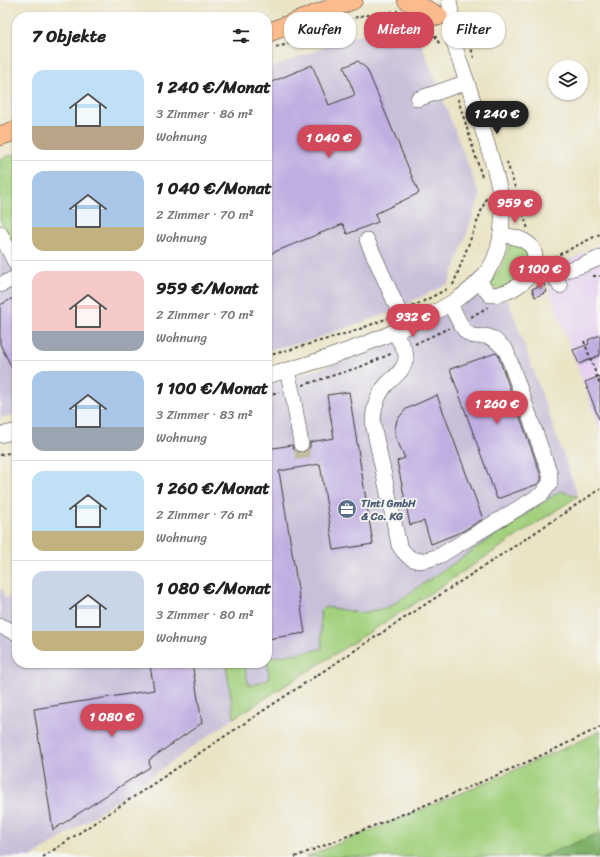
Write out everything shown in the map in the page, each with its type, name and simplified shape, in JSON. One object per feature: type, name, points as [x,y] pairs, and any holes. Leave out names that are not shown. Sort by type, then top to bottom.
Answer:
[{"type":"main road","points":[[272,39],[353,0]]},
{"type":"main road","points":[[403,6],[426,12]]},
{"type":"main road","points":[[0,136],[12,132]]},
{"type":"street","points":[[449,0],[449,12]]},
{"type":"street","points":[[434,16],[442,33]]},
{"type":"street","points":[[272,374],[329,358],[400,329],[450,304],[479,281],[487,272],[492,263],[497,250],[502,212],[498,184],[460,84],[449,48]]},
{"type":"street","points":[[418,99],[460,84]]},
{"type":"street","points":[[0,234],[12,257]]},
{"type":"street","points":[[479,281],[490,294],[496,295],[524,282],[531,274],[535,262],[534,253],[530,245],[525,241],[500,234]]},
{"type":"street","points":[[368,240],[400,313],[400,329],[406,356],[403,368],[384,388],[376,402],[373,412],[373,424],[399,545],[404,553],[410,558],[419,561],[428,560],[441,555],[542,494],[550,483],[550,474],[506,350],[495,340],[485,336],[471,336],[464,330],[450,304]]},
{"type":"street","points":[[534,267],[552,271],[574,269],[600,258]]},
{"type":"street","points":[[552,271],[560,286]]},
{"type":"street","points":[[0,285],[12,279]]},
{"type":"street","points":[[287,370],[301,444]]},
{"type":"street","points":[[0,435],[12,433]]},
{"type":"street","points":[[0,626],[12,631]]},
{"type":"path","points":[[272,41],[285,45],[360,16],[403,6]]},
{"type":"path","points":[[434,32],[442,40]]},
{"type":"path","points":[[460,84],[483,180]]},
{"type":"path","points":[[272,355],[352,332],[400,313],[453,285],[488,195]]},
{"type":"path","points":[[534,267],[600,234]]},
{"type":"path","points":[[584,341],[600,385]]},
{"type":"path","points":[[0,455],[12,453]]},
{"type":"path","points":[[43,857],[305,682],[600,489]]},
{"type":"path","points":[[295,857],[472,786],[573,741],[600,727]]},
{"type":"shaded area","points":[[364,34],[364,48],[423,48],[480,196],[449,283],[386,314],[306,342],[272,349],[272,67],[323,48],[356,48],[356,36]]},
{"type":"shaded area","points":[[0,226],[12,249],[12,415],[0,418]]},
{"type":"shaded area","points":[[600,244],[600,430],[546,280],[561,265]]},
{"type":"shaded area","points":[[479,296],[508,300],[578,496],[409,607],[234,718],[93,817],[32,857],[0,857],[0,590],[3,590],[4,598],[12,597],[12,668],[272,668],[272,384],[369,353]]},
{"type":"green space","points":[[12,155],[12,243],[0,220],[0,159]]},
{"type":"green space","points":[[510,243],[518,244],[528,250],[528,271],[502,289],[487,287],[501,266]]},
{"type":"green space","points":[[560,491],[578,496],[409,607],[234,718],[227,668],[245,668],[249,686],[269,679],[268,668],[272,668],[272,657],[322,649],[320,611],[326,607],[361,613],[389,607]]},
{"type":"green space","points":[[600,731],[600,857],[306,857],[471,789]]},
{"type":"green space","points":[[600,833],[600,857],[540,857]]},
{"type":"building","points":[[358,61],[367,69],[419,193],[375,214],[378,222],[347,234],[343,224],[272,253],[272,82],[312,65],[329,105],[355,95],[344,67]]},
{"type":"building","points":[[544,284],[547,292],[535,297],[532,289]]},
{"type":"building","points":[[12,299],[12,368],[0,344],[0,305]]},
{"type":"building","points":[[600,335],[600,355],[579,364],[573,350],[589,344],[588,340]]},
{"type":"building","points":[[496,353],[541,476],[541,480],[538,484],[497,499],[450,369]]},
{"type":"building","points":[[600,376],[600,419],[599,419],[585,382]]},
{"type":"building","name":"Tinti GmbH & Co. KG","points":[[349,392],[373,544],[334,550],[320,464],[279,471],[305,633],[272,638],[272,448],[292,445],[294,450],[298,453],[302,453],[307,451],[310,447],[310,442],[334,438],[327,395]]},
{"type":"building","points":[[437,395],[483,519],[461,532],[431,544],[424,521],[410,525],[397,461],[405,458],[395,436],[395,428],[397,420],[406,409]]},
{"type":"building","points":[[150,668],[193,668],[202,723],[149,760],[150,767],[53,830],[34,709],[154,690]]},
{"type":"tunnel","points":[[301,444],[304,466]]},
{"type":"place","name":"Tinti GmbH & Co. KG","points":[[347,509]]}]
